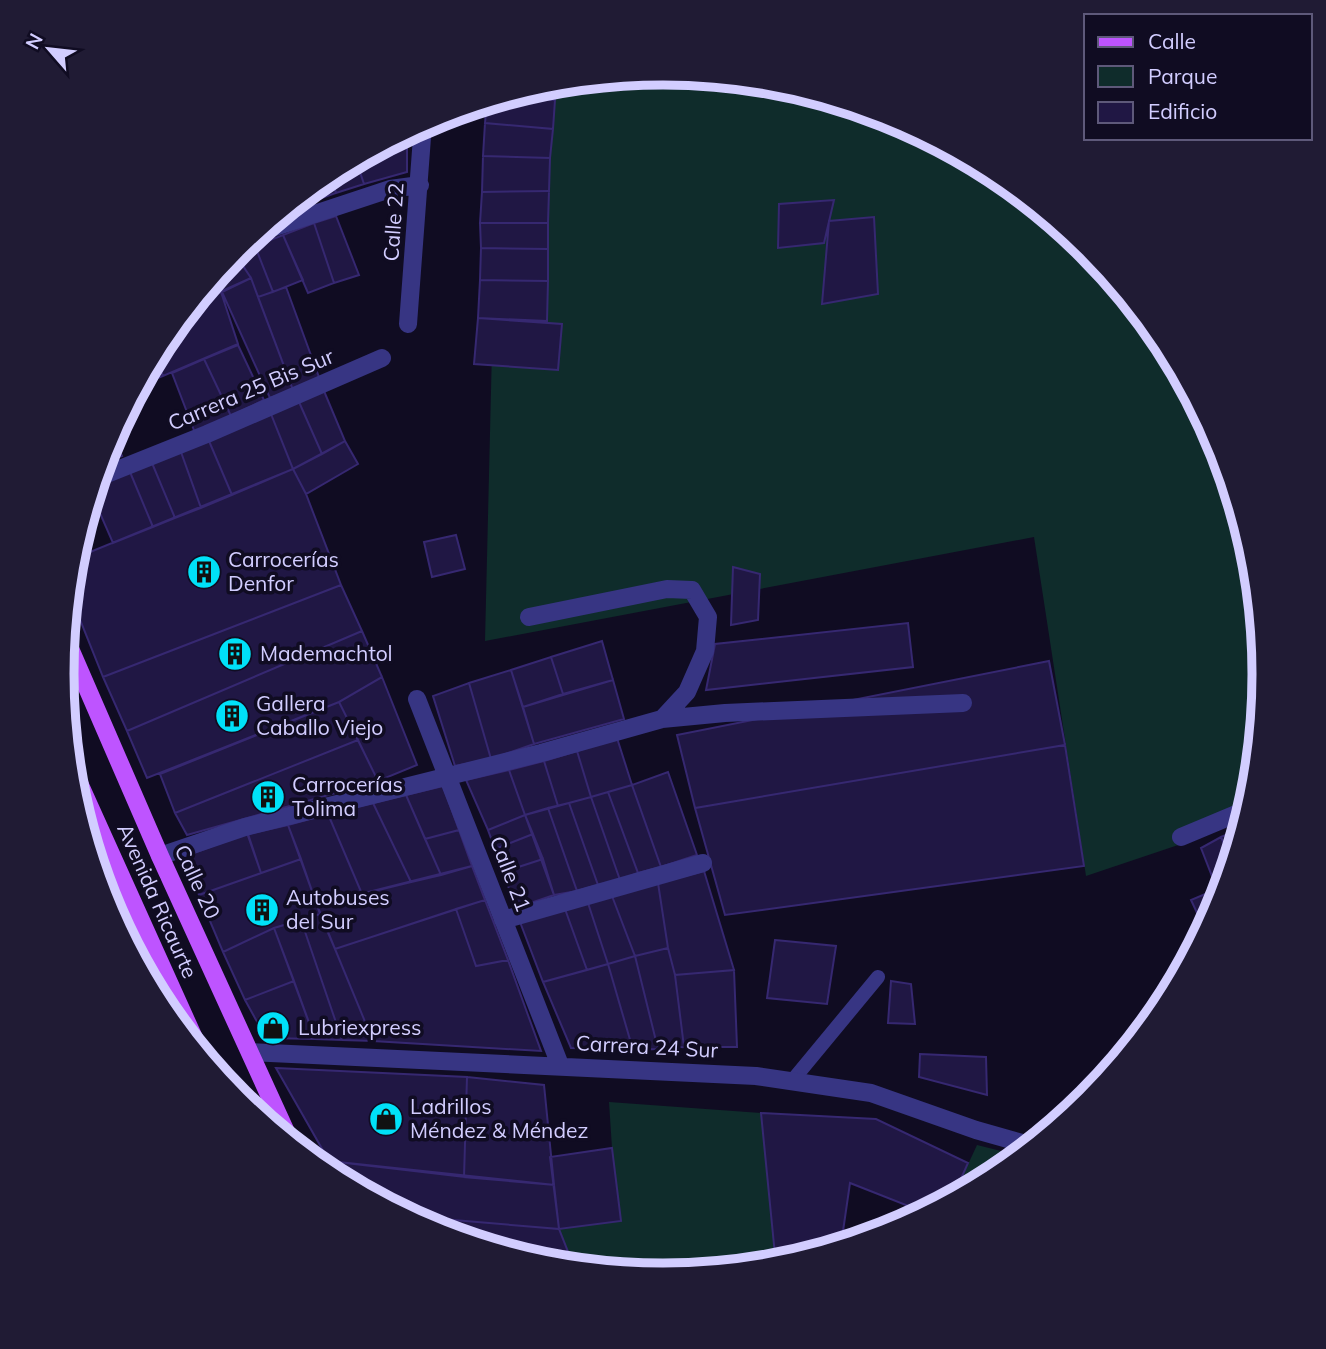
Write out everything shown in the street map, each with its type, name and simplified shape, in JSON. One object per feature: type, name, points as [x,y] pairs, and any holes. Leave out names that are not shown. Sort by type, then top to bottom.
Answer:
[{"type":"main road","name":"Calle 20","points":[[74,659],[160,856],[283,1125]]},
{"type":"main road","name":"Avenida Ricaurte","points":[[88,804],[186,1020]]},
{"type":"street","name":"Calle 22","points":[[408,324],[422,137]]},
{"type":"street","points":[[282,225],[390,189],[420,185]]},
{"type":"street","name":"Carrera 25 Bis Sur","points":[[109,473],[382,358]]},
{"type":"street","points":[[528,617],[667,589],[692,590],[708,617],[705,651],[687,692],[662,719]]},
{"type":"street","name":"Calle 21","points":[[417,699],[560,1066]]},
{"type":"street","points":[[160,856],[245,827],[447,777],[662,719],[725,713],[963,703]]},
{"type":"street","points":[[1181,837],[1235,814]]},
{"type":"street","points":[[503,920],[704,863]]},
{"type":"street","name":"Carrera 24 Sur","points":[[250,1052],[756,1076],[871,1093],[976,1130],[1021,1143]]},
{"type":"lane","points":[[792,1081],[878,977]]},
{"type":"green space","points":[[624,86],[702,86],[778,96],[852,116],[889,130],[958,164],[991,184],[1052,231],[1080,258],[1131,316],[1153,347],[1174,380],[1208,449],[1221,485],[1241,559],[1251,636],[1252,674],[1251,713],[1241,790],[1233,824],[1086,876],[1034,537],[485,641],[498,109],[548,96]]},
{"type":"green space","points":[[609,1102],[761,1113],[775,1253],[702,1263],[663,1264],[624,1263],[570,1256],[559,1229],[621,1221]]},
{"type":"green space","points":[[977,1145],[1008,1153],[991,1165],[959,1185]]},
{"type":"building","points":[[537,99],[555,100],[553,129],[485,123],[486,112]]},
{"type":"building","points":[[485,123],[553,129],[550,158],[483,156]]},
{"type":"building","points":[[407,144],[407,172],[364,184],[359,169]]},
{"type":"building","points":[[483,156],[550,158],[549,191],[482,192]]},
{"type":"building","points":[[359,169],[364,184],[336,193],[334,185]]},
{"type":"building","points":[[334,185],[336,193],[311,202]]},
{"type":"building","points":[[549,191],[548,223],[480,223],[482,192]]},
{"type":"building","points":[[834,200],[824,243],[778,248],[779,204]]},
{"type":"building","points":[[336,216],[359,275],[334,283],[314,223]]},
{"type":"building","points":[[874,217],[878,294],[822,304],[829,221]]},
{"type":"building","points":[[314,223],[334,283],[308,293],[283,235]]},
{"type":"building","points":[[480,223],[548,223],[548,249],[481,248]]},
{"type":"building","points":[[283,235],[303,280],[273,292],[256,248]]},
{"type":"building","points":[[256,248],[273,292],[258,297],[251,278],[241,263]]},
{"type":"building","points":[[481,248],[548,249],[548,281],[480,280]]},
{"type":"building","points":[[241,263],[251,278],[222,291],[220,286]]},
{"type":"building","points":[[251,278],[293,390],[270,398],[222,292]]},
{"type":"building","points":[[480,280],[548,281],[547,321],[478,318]]},
{"type":"building","points":[[286,287],[320,380],[293,390],[258,297]]},
{"type":"building","points":[[221,292],[238,344],[163,376],[159,368],[212,296]]},
{"type":"building","points":[[478,318],[562,324],[558,370],[474,364]]},
{"type":"building","points":[[238,345],[264,400],[231,416],[204,359]]},
{"type":"building","points":[[204,359],[231,416],[195,433],[172,373]]},
{"type":"building","points":[[159,368],[163,376],[152,381]]},
{"type":"building","points":[[324,391],[345,441],[322,454],[299,402]]},
{"type":"building","points":[[299,402],[322,454],[293,469],[271,414]]},
{"type":"building","points":[[271,414],[293,469],[232,495],[209,441]]},
{"type":"building","points":[[209,441],[232,495],[201,508],[181,452]]},
{"type":"building","points":[[345,441],[358,464],[306,494],[293,469]]},
{"type":"building","points":[[118,448],[122,456],[114,459]]},
{"type":"building","points":[[181,452],[201,508],[175,518],[152,463]]},
{"type":"building","points":[[152,463],[175,518],[153,527],[130,472]]},
{"type":"building","name":"Carrocerías Denfor","points":[[293,469],[306,494],[341,585],[103,677],[77,613],[86,554]]},
{"type":"building","points":[[130,472],[153,527],[113,543],[98,509],[107,480]]},
{"type":"building","points":[[456,535],[465,569],[432,577],[424,542]]},
{"type":"building","points":[[733,567],[760,574],[758,620],[731,625]]},
{"type":"building","name":"Mademachtol","points":[[341,585],[362,631],[127,731],[103,677]]},
{"type":"building","points":[[908,623],[913,667],[706,690],[715,644]]},
{"type":"building","name":"Gallera Caballo Viejo","points":[[362,631],[382,677],[339,702],[147,778],[127,731]]},
{"type":"building","points":[[602,641],[613,680],[563,694],[551,657]]},
{"type":"building","points":[[551,657],[563,694],[523,707],[511,670]]},
{"type":"building","points":[[1049,661],[1065,745],[695,808],[677,735]]},
{"type":"building","points":[[511,670],[534,744],[491,759],[469,683]]},
{"type":"building","points":[[382,677],[417,765],[378,781],[339,702]]},
{"type":"building","points":[[613,680],[624,719],[534,744],[523,707]]},
{"type":"building","points":[[469,683],[491,759],[455,766],[433,696]]},
{"type":"building","points":[[339,702],[358,740],[175,813],[160,774]]},
{"type":"building","points":[[617,738],[632,785],[591,797],[577,751]]},
{"type":"building","name":"Carrocerías Tolima","points":[[358,740],[378,781],[187,835],[175,813]]},
{"type":"building","points":[[1065,745],[1084,866],[725,915],[695,808]]},
{"type":"building","points":[[577,751],[591,797],[558,806],[544,761]]},
{"type":"building","points":[[544,761],[558,806],[525,815],[509,770]]},
{"type":"building","points":[[509,770],[525,815],[488,830],[466,780]]},
{"type":"building","points":[[668,772],[697,855],[661,867],[632,785]]},
{"type":"building","points":[[632,785],[661,867],[638,873],[608,792]]},
{"type":"building","points":[[443,786],[459,830],[425,839],[406,795]]},
{"type":"building","points":[[608,792],[638,873],[620,880],[591,797]]},
{"type":"building","points":[[406,795],[441,875],[411,882],[373,803]]},
{"type":"building","points":[[591,797],[620,880],[598,885],[569,803]]},
{"type":"building","points":[[373,803],[411,882],[362,894],[328,814]]},
{"type":"building","points":[[569,803],[598,885],[577,891],[548,808]]},
{"type":"building","points":[[548,808],[577,891],[554,895],[525,815]]},
{"type":"building","points":[[328,814],[362,894],[317,905],[288,825]]},
{"type":"building","points":[[525,815],[533,834],[495,849],[488,830]]},
{"type":"building","points":[[288,825],[301,859],[261,873],[248,834]]},
{"type":"building","points":[[459,830],[472,866],[441,875],[425,839]]},
{"type":"building","points":[[247,833],[261,873],[199,895],[186,856]]},
{"type":"building","points":[[1230,833],[1226,848],[1221,837]]},
{"type":"building","points":[[533,834],[543,859],[503,872],[495,849]]},
{"type":"building","points":[[1221,837],[1226,848],[1214,882],[1201,848]]},
{"type":"building","name":"Autobuses del Sur","points":[[301,859],[320,914],[274,928],[223,952],[199,895]]},
{"type":"building","points":[[543,859],[554,895],[516,908],[503,872]]},
{"type":"building","points":[[472,866],[485,900],[335,949],[317,905]]},
{"type":"building","points":[[704,871],[734,970],[675,975],[658,883]]},
{"type":"building","points":[[658,883],[668,948],[635,956],[612,896]]},
{"type":"building","points":[[1211,892],[1200,918],[1191,900]]},
{"type":"building","points":[[612,896],[635,956],[608,964],[588,903]]},
{"type":"building","points":[[485,900],[508,960],[476,966],[456,909]]},
{"type":"building","points":[[588,903],[608,964],[587,970],[565,909]]},
{"type":"building","points":[[456,909],[476,966],[508,960],[541,1051],[373,1041],[335,949]]},
{"type":"building","points":[[565,909],[587,970],[543,982],[520,922]]},
{"type":"building","points":[[320,914],[373,1041],[342,1040],[301,920]]},
{"type":"building","points":[[301,920],[342,1040],[315,1039],[274,928]]},
{"type":"building","points":[[274,928],[294,981],[245,1000],[223,952]]},
{"type":"building","points":[[775,940],[836,946],[827,1004],[767,998]]},
{"type":"building","points":[[668,948],[675,975],[684,1047],[658,1049],[635,956]]},
{"type":"building","points":[[635,956],[658,1049],[633,1050],[608,964]]},
{"type":"building","points":[[608,964],[633,1050],[571,1048],[543,982]]},
{"type":"building","points":[[734,970],[737,1047],[684,1047],[675,975]]},
{"type":"building","points":[[294,981],[315,1039],[266,1038],[245,1000]]},
{"type":"building","points":[[891,981],[911,984],[915,1024],[888,1023]]},
{"type":"building","points":[[920,1054],[986,1057],[987,1095],[919,1077]]},
{"type":"building","name":"Ladrillos Méndez & Méndez","points":[[276,1068],[467,1077],[464,1177],[329,1160]]},
{"type":"building","points":[[467,1077],[544,1085],[554,1185],[464,1177]]},
{"type":"building","points":[[761,1113],[876,1119],[968,1163],[958,1185],[913,1208],[850,1183],[842,1236],[775,1253]]},
{"type":"building","points":[[612,1148],[621,1221],[559,1229],[550,1157]]},
{"type":"building","points":[[330,1161],[554,1185],[559,1229],[436,1219],[368,1185]]},
{"type":"building","points":[[436,1219],[559,1229],[570,1256],[510,1244]]},
{"type":"place","name":"Carrocerías Denfor","points":[[204,572]]},
{"type":"place","name":"Mademachtol","points":[[235,654]]},
{"type":"place","name":"Gallera Caballo Viejo","points":[[232,716]]},
{"type":"place","name":"Carrocerías Tolima","points":[[268,797]]},
{"type":"place","name":"Autobuses del Sur","points":[[262,910]]},
{"type":"place","name":"Lubriexpress","points":[[273,1028]]},
{"type":"place","name":"Ladrillos Méndez & Méndez","points":[[386,1119]]}]
